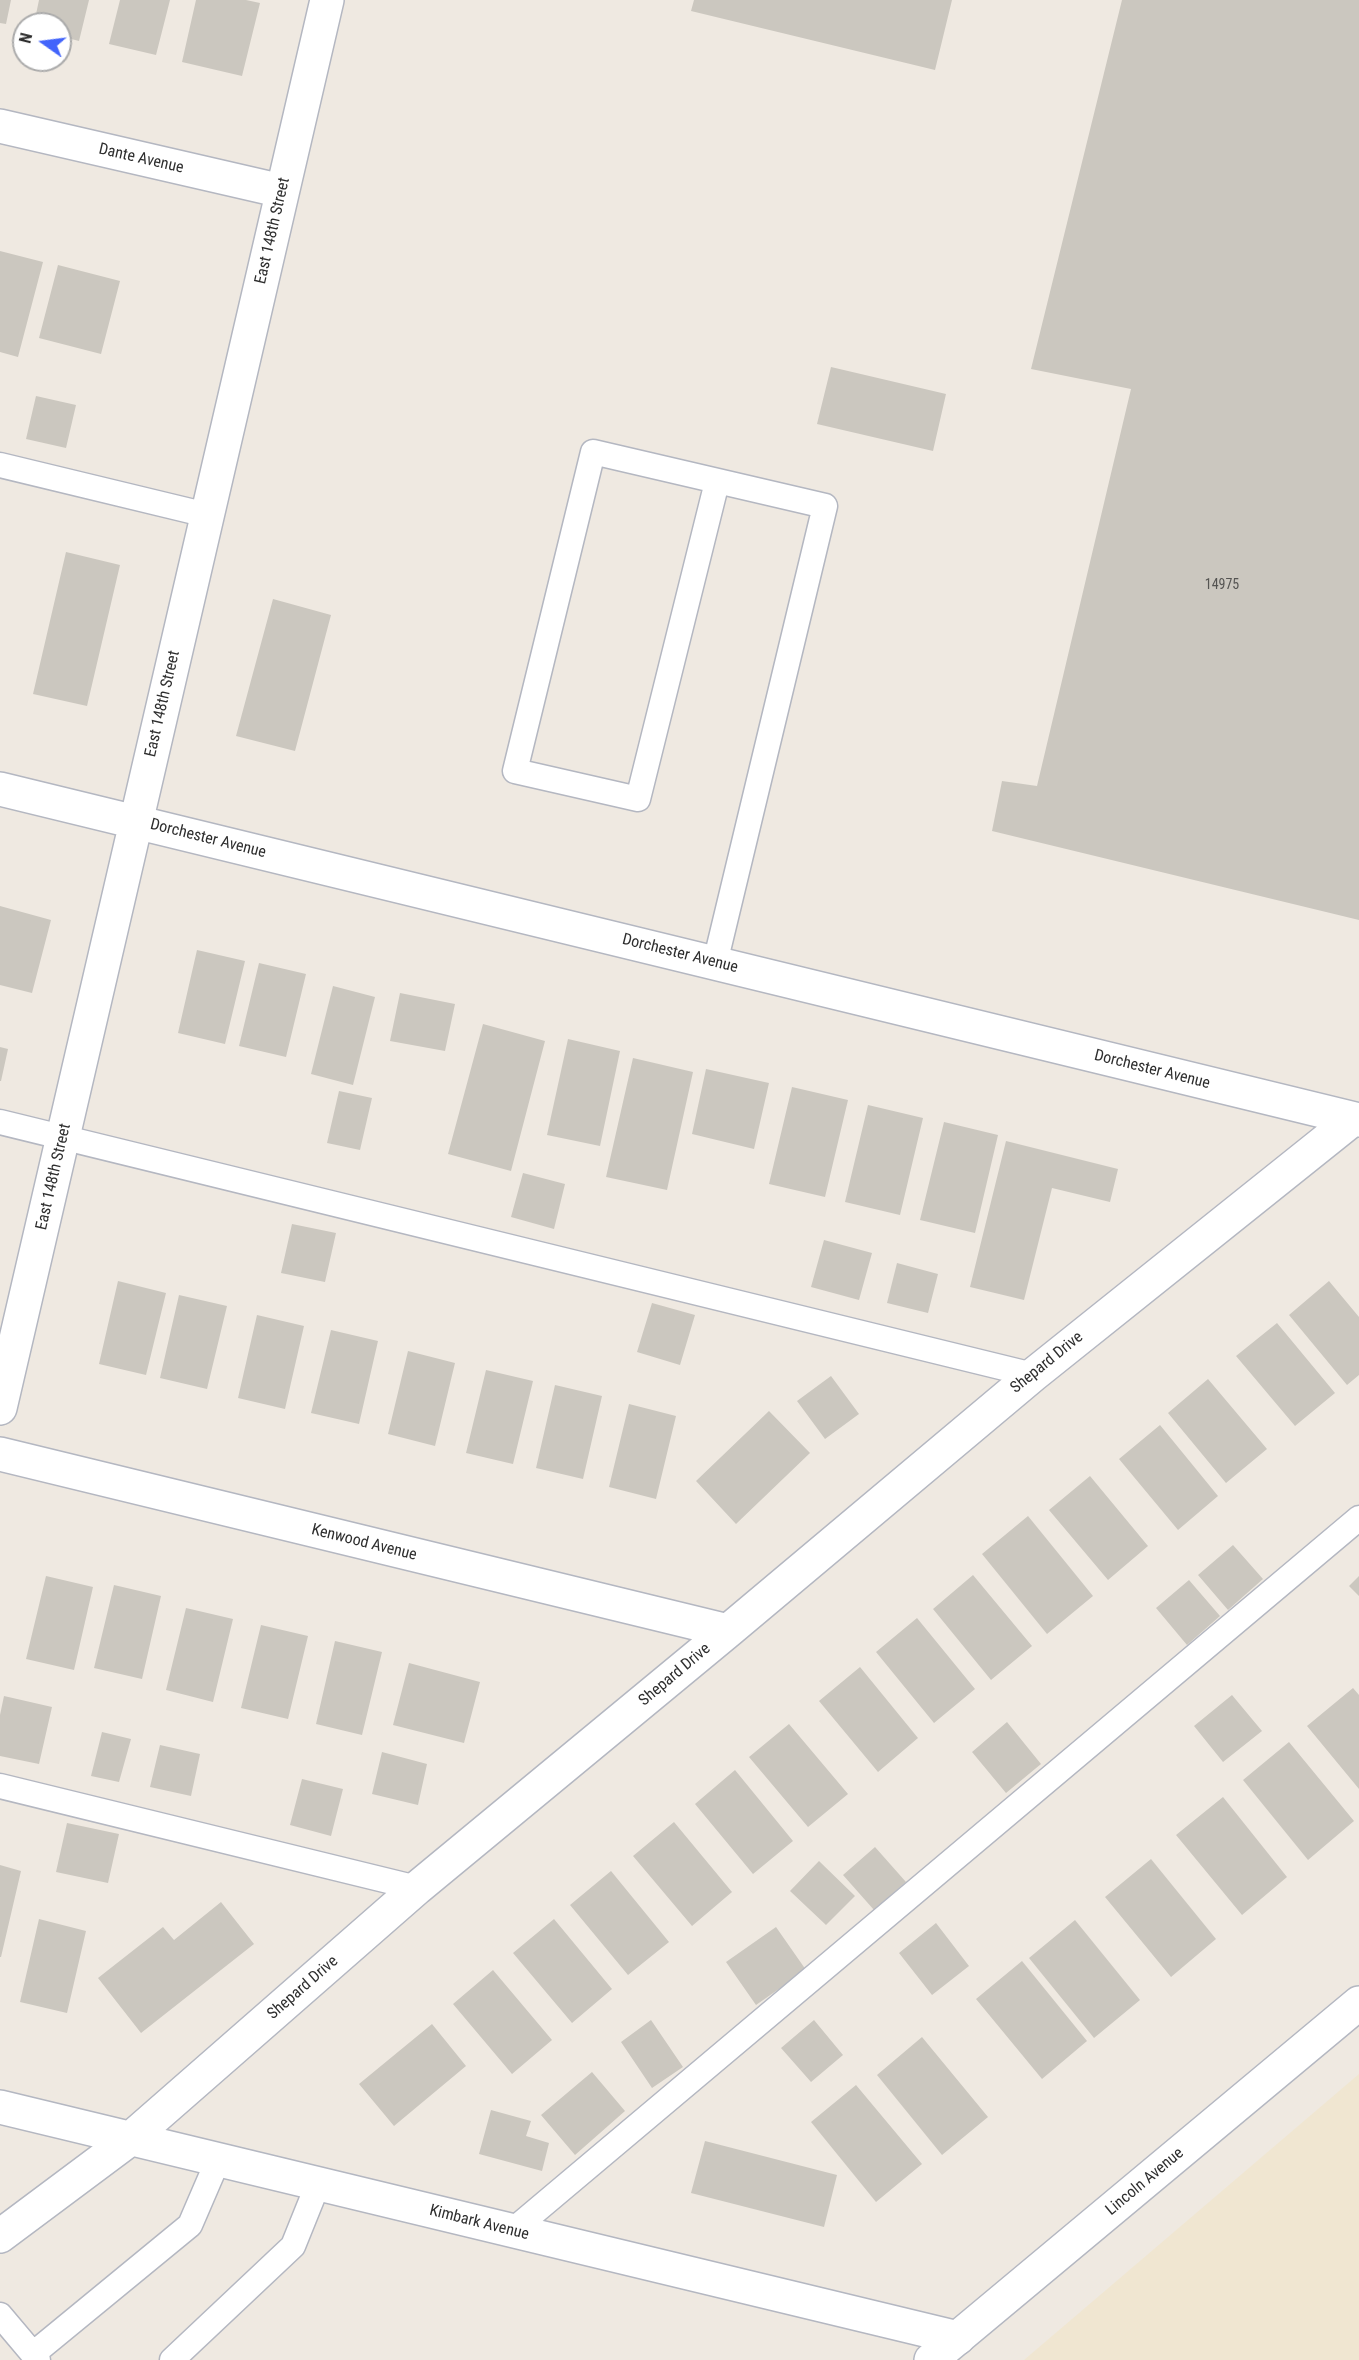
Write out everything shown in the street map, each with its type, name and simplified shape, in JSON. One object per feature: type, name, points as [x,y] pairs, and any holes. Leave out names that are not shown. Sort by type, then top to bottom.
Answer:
[{"type":"street","name":"East 148th Street","points":[[0,1408],[327,0]]},
{"type":"street","name":"Dante Avenue","points":[[0,126],[282,191]]},
{"type":"street","name":"Dorchester Avenue","points":[[0,789],[1356,1120]]},
{"type":"street","name":"Shepard Drive","points":[[0,2236],[130,2139],[417,1888],[1033,1375],[1356,1120]]},
{"type":"street","name":"Kenwood Avenue","points":[[0,1454],[728,1631]]},
{"type":"street","name":"Lincoln Avenue","points":[[931,2360],[1359,2003]]},
{"type":"street","name":"Kimbark Avenue","points":[[0,2107],[958,2338]]},
{"type":"lane","points":[[715,963],[825,506],[593,453],[515,771],[638,799],[717,482]]},
{"type":"lane","points":[[0,465],[207,515]]},
{"type":"lane","points":[[0,1122],[1033,1375]]},
{"type":"lane","points":[[512,2231],[1359,1518]]},
{"type":"lane","points":[[0,1786],[417,1888]]},
{"type":"lane","points":[[0,2315],[35,2357],[190,2225],[218,2160]]},
{"type":"lane","points":[[172,2360],[293,2246],[318,2184]]},
{"type":"shaded area","points":[[1359,2074],[1359,2360],[1024,2360]]},
{"type":"building","points":[[0,0],[11,0],[6,24],[0,23]]},
{"type":"building","points":[[39,0],[89,0],[79,41],[72,39],[72,12],[36,12]]},
{"type":"building","points":[[120,0],[170,0],[156,55],[109,44]]},
{"type":"building","points":[[196,0],[246,0],[260,3],[242,76],[182,62]]},
{"type":"building","points":[[694,0],[952,0],[935,70],[691,11]]},
{"type":"building","points":[[1122,0],[1359,0],[1359,920],[992,831],[1002,781],[1037,786],[1131,389],[1031,369]]},
{"type":"building","points":[[0,251],[43,262],[18,357],[0,352]]},
{"type":"building","points":[[58,265],[120,281],[101,354],[39,338]]},
{"type":"building","points":[[831,367],[946,394],[933,451],[817,424]]},
{"type":"building","points":[[36,396],[76,405],[66,448],[26,439]]},
{"type":"building","points":[[66,552],[120,565],[87,706],[33,694]]},
{"type":"building","points":[[273,599],[331,615],[295,751],[236,736]]},
{"type":"building","points":[[0,906],[51,920],[32,993],[0,985]]},
{"type":"building","points":[[197,950],[245,961],[225,1044],[178,1033]]},
{"type":"building","points":[[259,963],[306,974],[286,1057],[239,1046]]},
{"type":"building","points":[[333,986],[375,997],[353,1085],[311,1074]]},
{"type":"building","points":[[400,993],[455,1004],[445,1051],[390,1041]]},
{"type":"building","points":[[483,1024],[545,1041],[511,1171],[448,1154]]},
{"type":"building","points":[[568,1039],[620,1051],[600,1146],[547,1135]]},
{"type":"building","points":[[0,1047],[8,1049],[1,1081],[0,1081]]},
{"type":"building","points":[[633,1058],[693,1072],[667,1190],[606,1177]]},
{"type":"building","points":[[706,1069],[769,1083],[754,1149],[692,1134]]},
{"type":"building","points":[[792,1087],[848,1100],[825,1197],[769,1184]]},
{"type":"building","points":[[339,1091],[372,1098],[360,1150],[327,1143]]},
{"type":"building","points":[[868,1105],[923,1118],[900,1215],[845,1202]]},
{"type":"building","points":[[944,1122],[998,1135],[975,1233],[920,1220]]},
{"type":"building","points":[[1006,1141],[1118,1169],[1110,1202],[1052,1188],[1024,1300],[970,1287]]},
{"type":"building","points":[[523,1173],[565,1184],[554,1229],[511,1217]]},
{"type":"building","points":[[292,1224],[336,1233],[325,1282],[281,1273]]},
{"type":"building","points":[[824,1240],[872,1253],[859,1300],[811,1287]]},
{"type":"building","points":[[897,1263],[938,1274],[928,1313],[887,1303]]},
{"type":"building","points":[[118,1281],[166,1293],[146,1375],[99,1364]]},
{"type":"building","points":[[1329,1281],[1359,1317],[1359,1375],[1347,1385],[1289,1315]]},
{"type":"building","points":[[179,1295],[227,1306],[207,1389],[160,1378]]},
{"type":"building","points":[[652,1303],[695,1315],[680,1365],[637,1352]]},
{"type":"building","points":[[257,1315],[304,1326],[285,1409],[238,1398]]},
{"type":"building","points":[[1277,1323],[1335,1393],[1295,1426],[1236,1356]]},
{"type":"building","points":[[331,1330],[378,1341],[359,1424],[311,1413]]},
{"type":"building","points":[[408,1351],[455,1363],[435,1446],[388,1434]]},
{"type":"building","points":[[486,1370],[533,1381],[513,1464],[466,1453]]},
{"type":"building","points":[[831,1376],[859,1414],[825,1439],[797,1401]]},
{"type":"building","points":[[1208,1379],[1267,1449],[1226,1483],[1168,1413]]},
{"type":"building","points":[[555,1385],[602,1396],[583,1479],[536,1468]]},
{"type":"building","points":[[629,1404],[676,1416],[656,1499],[609,1487]]},
{"type":"building","points":[[769,1411],[810,1453],[736,1524],[696,1481]]},
{"type":"building","points":[[1160,1425],[1218,1496],[1178,1530],[1119,1459]]},
{"type":"building","points":[[1090,1476],[1148,1546],[1108,1580],[1049,1510]]},
{"type":"building","points":[[1028,1516],[1093,1596],[1047,1634],[982,1554]]},
{"type":"building","points":[[1233,1545],[1263,1579],[1228,1610],[1198,1575]]},
{"type":"building","points":[[973,1575],[1032,1646],[991,1680],[933,1609]]},
{"type":"building","points":[[46,1576],[93,1587],[74,1670],[26,1659]]},
{"type":"building","points":[[1359,1576],[1359,1596],[1349,1586]]},
{"type":"building","points":[[1189,1580],[1220,1616],[1187,1645],[1156,1608]]},
{"type":"building","points":[[114,1585],[161,1596],[142,1679],[94,1668]]},
{"type":"building","points":[[186,1608],[233,1619],[213,1702],[166,1690]]},
{"type":"building","points":[[917,1618],[975,1689],[934,1723],[876,1652]]},
{"type":"building","points":[[261,1625],[308,1636],[288,1719],[241,1708]]},
{"type":"building","points":[[335,1641],[382,1652],[362,1735],[316,1724]]},
{"type":"building","points":[[409,1663],[480,1682],[464,1743],[393,1725]]},
{"type":"building","points":[[860,1667],[918,1738],[878,1772],[819,1701]]},
{"type":"building","points":[[1353,1688],[1359,1695],[1359,1789],[1307,1726]]},
{"type":"building","points":[[1232,1695],[1262,1731],[1223,1762],[1194,1726]]},
{"type":"building","points":[[4,1696],[52,1707],[39,1764],[0,1756],[0,1715]]},
{"type":"building","points":[[1007,1722],[1041,1764],[1006,1793],[972,1752]]},
{"type":"building","points":[[789,1724],[848,1794],[808,1827],[749,1757]]},
{"type":"building","points":[[102,1732],[131,1739],[119,1782],[91,1776]]},
{"type":"building","points":[[1289,1742],[1354,1821],[1308,1860],[1243,1780]]},
{"type":"building","points":[[160,1745],[200,1754],[191,1796],[150,1787]]},
{"type":"building","points":[[382,1752],[427,1764],[418,1805],[372,1794]]},
{"type":"building","points":[[735,1770],[793,1841],[753,1874],[695,1804]]},
{"type":"building","points":[[302,1779],[343,1789],[331,1836],[290,1825]]},
{"type":"building","points":[[1223,1797],[1287,1877],[1242,1915],[1176,1835]]},
{"type":"building","points":[[674,1822],[732,1892],[692,1926],[633,1856]]},
{"type":"building","points":[[67,1823],[119,1834],[108,1883],[56,1872]]},
{"type":"building","points":[[875,1847],[906,1882],[874,1910],[843,1875]]},
{"type":"building","points":[[1151,1859],[1216,1939],[1171,1977],[1105,1897]]},
{"type":"building","points":[[819,1861],[855,1896],[826,1925],[790,1891]]},
{"type":"building","points":[[0,1865],[21,1871],[1,1957],[0,1957]]},
{"type":"building","points":[[611,1871],[669,1942],[628,1975],[570,1905]]},
{"type":"building","points":[[221,1902],[254,1944],[141,2033],[98,1978],[163,1927],[174,1940]]},
{"type":"building","points":[[39,1919],[86,1931],[67,2013],[20,2002]]},
{"type":"building","points":[[554,1919],[612,1989],[572,2023],[513,1953]]},
{"type":"building","points":[[1075,1920],[1140,2000],[1094,2038],[1029,1958]]},
{"type":"building","points":[[936,1923],[969,1966],[932,1995],[899,1953]]},
{"type":"building","points":[[776,1927],[806,1970],[756,2005],[726,1962]]},
{"type":"building","points":[[1022,1961],[1087,2041],[1042,2079],[976,1999]]},
{"type":"building","points":[[493,1970],[552,2040],[512,2074],[453,2004]]},
{"type":"building","points":[[651,2020],[683,2067],[652,2088],[621,2042]]},
{"type":"building","points":[[814,2020],[843,2055],[811,2082],[781,2048]]},
{"type":"building","points":[[432,2024],[466,2066],[394,2126],[359,2084]]},
{"type":"building","points":[[922,2037],[988,2117],[942,2155],[877,2075]]},
{"type":"building","points":[[592,2072],[625,2111],[575,2155],[541,2115]]},
{"type":"building","points":[[856,2085],[922,2164],[876,2202],[811,2122]]},
{"type":"building","points":[[491,2110],[531,2121],[526,2136],[549,2143],[542,2171],[479,2154]]},
{"type":"building","points":[[705,2141],[837,2175],[824,2227],[691,2193]]}]
